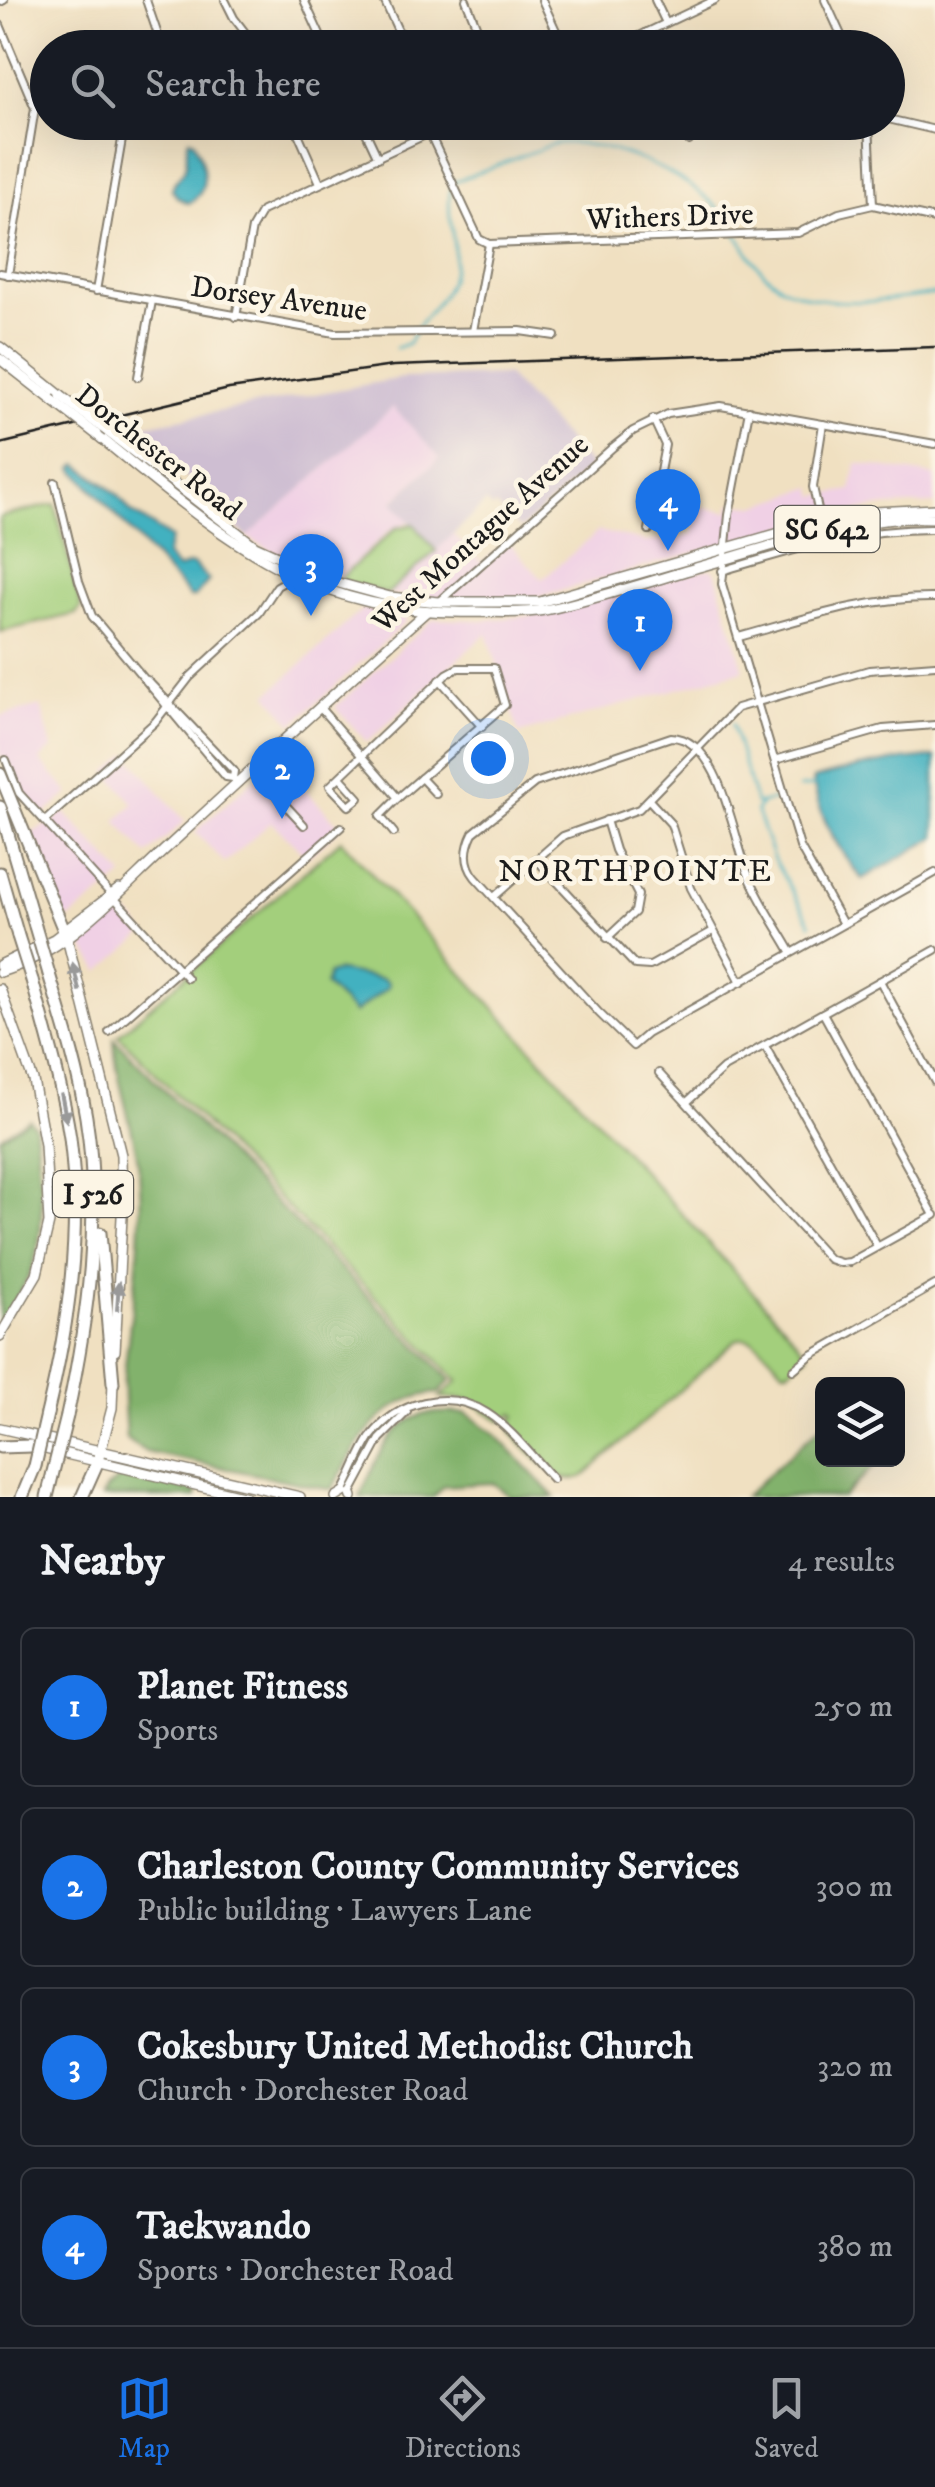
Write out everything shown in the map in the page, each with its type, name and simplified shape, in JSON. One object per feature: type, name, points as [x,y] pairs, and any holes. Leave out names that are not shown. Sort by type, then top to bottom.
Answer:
[{"type":"highway","points":[[0,774],[66,935]]},
{"type":"highway","name":"I 526","points":[[0,807],[84,1109],[92,1169],[92,1252],[83,1342],[47,1497]]},
{"type":"highway","name":"I 526","points":[[0,873],[60,1088],[70,1137],[74,1191],[72,1283],[60,1363],[25,1497]]},
{"type":"highway","points":[[84,1109],[96,1161],[103,1300],[113,1383]]},
{"type":"highway","points":[[0,1447],[32,1446]]},
{"type":"highway","points":[[82,1497],[99,1456]]},
{"type":"main road","name":"Dorchester Road","points":[[0,347],[96,434],[250,554],[293,577],[344,597],[426,612],[541,611],[724,560],[822,525],[874,512],[935,510]]},
{"type":"main road","name":"Dorchester Road","points":[[0,358],[108,432],[255,546],[336,582],[390,597],[439,602],[540,602],[724,560]]},
{"type":"main road","name":"Dorchester Road","points":[[822,525],[935,518]]},
{"type":"main road","name":"West Montague Avenue","points":[[0,968],[66,935],[113,897],[235,781],[253,770],[439,602]]},
{"type":"main road","points":[[66,935],[121,1155],[122,1217],[113,1383],[99,1456]]},
{"type":"main road","points":[[0,989],[33,1080],[45,1145],[49,1224],[37,1274],[0,1336]]},
{"type":"main road","points":[[108,1424],[110,1442],[115,1447],[147,1462]]},
{"type":"main road","points":[[0,1428],[246,1497]]},
{"type":"main road","points":[[0,1439],[147,1462],[300,1497]]},
{"type":"street","points":[[146,0],[157,30]]},
{"type":"street","points":[[225,0],[243,30]]},
{"type":"street","points":[[304,0],[318,30]]},
{"type":"street","points":[[384,0],[398,30]]},
{"type":"street","points":[[466,0],[478,30]]},
{"type":"street","points":[[542,0],[556,30]]},
{"type":"street","points":[[655,0],[666,23]]},
{"type":"street","points":[[652,30],[716,0]]},
{"type":"street","points":[[825,0],[839,30]]},
{"type":"street","points":[[0,25],[30,96]]},
{"type":"street","points":[[905,123],[935,130]]},
{"type":"street","points":[[4,274],[30,135]]},
{"type":"street","points":[[96,291],[121,140]]},
{"type":"street","points":[[300,140],[320,184]]},
{"type":"street","points":[[370,140],[378,158]]},
{"type":"street","points":[[236,317],[256,218],[262,211],[417,140]]},
{"type":"street","points":[[433,140],[479,239],[489,244],[473,331]]},
{"type":"street","points":[[870,140],[872,205]]},
{"type":"street","name":"Withers Drive","points":[[489,244],[780,235],[798,233],[838,213],[872,205],[935,219]]},
{"type":"street","name":"Dorsey Avenue","points":[[4,274],[342,334],[520,331],[555,336]]},
{"type":"street","points":[[138,377],[152,301]]},
{"type":"street","name":"West Montague Avenue","points":[[439,602],[613,447],[654,419],[706,406],[749,410],[935,444]]},
{"type":"street","points":[[749,410],[722,584],[800,848],[843,924]]},
{"type":"street","points":[[648,530],[665,446],[654,419]]},
{"type":"street","points":[[822,525],[813,487],[824,424]]},
{"type":"street","points":[[55,482],[81,590],[92,616],[226,777],[235,781]]},
{"type":"street","points":[[724,560],[868,532],[935,529]]},
{"type":"street","points":[[45,821],[169,706],[190,678],[259,613],[277,586],[272,566]]},
{"type":"street","points":[[277,586],[293,577]]},
{"type":"street","points":[[739,637],[855,604],[935,598]]},
{"type":"street","points":[[494,897],[564,836],[634,812],[650,800],[737,708],[870,670],[935,665]]},
{"type":"street","points":[[340,777],[358,798],[349,806],[330,786],[440,680],[458,668],[494,668],[505,706],[380,816],[394,833]]},
{"type":"street","points":[[440,680],[482,727]]},
{"type":"street","points":[[321,709],[398,798]]},
{"type":"street","points":[[775,760],[884,729],[935,725]]},
{"type":"street","points":[[792,952],[748,875],[712,765],[686,739],[672,737],[550,775],[519,794],[468,842],[470,870],[599,1013],[634,1046],[647,1034],[935,873]]},
{"type":"street","points":[[6,760],[19,794],[187,978]]},
{"type":"street","points":[[253,770],[304,825]]},
{"type":"street","points":[[421,778],[436,794]]},
{"type":"street","points":[[650,800],[671,824],[690,888],[741,982]]},
{"type":"street","points":[[606,820],[615,850],[638,895],[635,912],[608,938]]},
{"type":"street","points":[[108,1032],[341,827]]},
{"type":"street","points":[[536,859],[628,961],[643,966],[713,930]]},
{"type":"street","points":[[687,1102],[724,1068],[935,950]]},
{"type":"street","points":[[880,981],[935,1082]]},
{"type":"street","points":[[659,1072],[829,1259],[850,1262],[935,1215],[823,1013]]},
{"type":"street","points":[[766,1046],[876,1246]]},
{"type":"street","points":[[792,1370],[935,1285]]},
{"type":"street","points":[[345,1496],[390,1426],[431,1402],[456,1402],[487,1413],[553,1479]]},
{"type":"shaded area","points":[[507,375],[591,466],[520,529],[496,506],[492,508],[486,502],[436,551],[393,502],[440,458],[393,407],[247,537],[134,427],[402,378]]},
{"type":"shaded area","points":[[393,407],[441,458],[393,501],[411,521],[391,529],[336,580],[247,537]]},
{"type":"shaded area","points":[[857,463],[935,476],[935,504],[887,506],[824,516],[542,596],[463,600],[387,594],[453,534],[482,563],[507,541],[542,579],[599,531],[647,542],[681,537],[693,533],[698,506],[729,512],[731,504],[756,506],[813,487],[816,496],[851,490]]},
{"type":"shaded area","points":[[710,568],[715,571],[744,670],[519,734],[487,633],[367,742],[335,707],[433,619],[530,616]]},
{"type":"shaded area","points":[[364,608],[404,616],[406,622],[293,724],[268,694]]},
{"type":"shaded area","points":[[41,706],[52,748],[40,760],[69,793],[44,815],[26,801],[0,755],[0,716]]},
{"type":"shaded area","points":[[127,754],[185,821],[147,855],[116,821],[134,804],[107,772]]},
{"type":"shaded area","points":[[276,759],[341,827],[308,857],[271,822],[225,863],[195,832]]},
{"type":"shaded area","points":[[63,811],[124,876],[69,919],[61,914],[28,835],[54,821]]},
{"type":"shaded area","points":[[115,908],[131,916],[145,933],[100,972],[78,938]]},
{"type":"green space","points":[[55,504],[81,608],[76,614],[0,632],[0,517]]},
{"type":"green space","points":[[414,524],[436,551],[387,594],[338,580],[396,528]]},
{"type":"green space","points":[[341,840],[808,1354],[784,1370],[757,1343],[736,1340],[584,1476],[574,1479],[554,1473],[512,1433],[509,1424],[516,1416],[514,1413],[502,1421],[467,1400],[440,1397],[458,1381],[118,1035]]},
{"type":"green space","points":[[114,1039],[451,1380],[439,1393],[401,1403],[373,1425],[332,1490],[146,1452],[126,1439],[124,1377],[138,1256],[140,1184]]},
{"type":"green space","points":[[29,1119],[35,1126],[40,1234],[29,1275],[0,1324],[0,1137]]},
{"type":"green space","points":[[466,1413],[494,1433],[555,1497],[511,1497],[493,1483],[443,1486],[433,1497],[360,1497],[384,1447],[402,1426],[426,1414]]},
{"type":"green space","points":[[815,1431],[815,1467],[873,1467],[843,1497],[744,1497]]},
{"type":"green space","points":[[121,1477],[197,1491],[196,1497],[102,1497]]},
{"type":"water","points":[[189,140],[194,141],[204,175],[201,190],[189,203],[172,190],[186,166]]},
{"type":"water","points":[[78,464],[118,495],[130,511],[171,538],[166,556],[178,569],[194,565],[209,580],[195,597],[190,597],[73,468]]},
{"type":"water","points":[[935,757],[935,838],[862,879],[831,832],[813,779],[874,764]]},
{"type":"water","points":[[339,971],[382,979],[388,987],[354,1013],[325,985],[328,974]]},
{"type":"waterway","points":[[396,348],[409,343],[449,283],[454,259],[449,203],[453,182],[553,144],[595,146],[666,171],[720,211],[764,272],[800,294],[858,302],[935,294]]},
{"type":"waterway","points":[[732,724],[756,804],[779,799]]},
{"type":"waterway","points":[[799,788],[814,786]]},
{"type":"waterway","points":[[761,805],[756,810],[774,860],[811,924]]},
{"type":"railway","points":[[0,444],[229,389],[393,366],[935,347]]},
{"type":"place","name":"Taekwando","points":[[668,551]]},
{"type":"place","name":"Cokesbury United Methodist Church","points":[[311,616]]},
{"type":"place","name":"Planet Fitness","points":[[640,671]]},
{"type":"place","name":"Charleston County Community Services","points":[[282,819]]},
{"type":"district","name":"NORTHPOINTE","points":[[636,870]]}]
